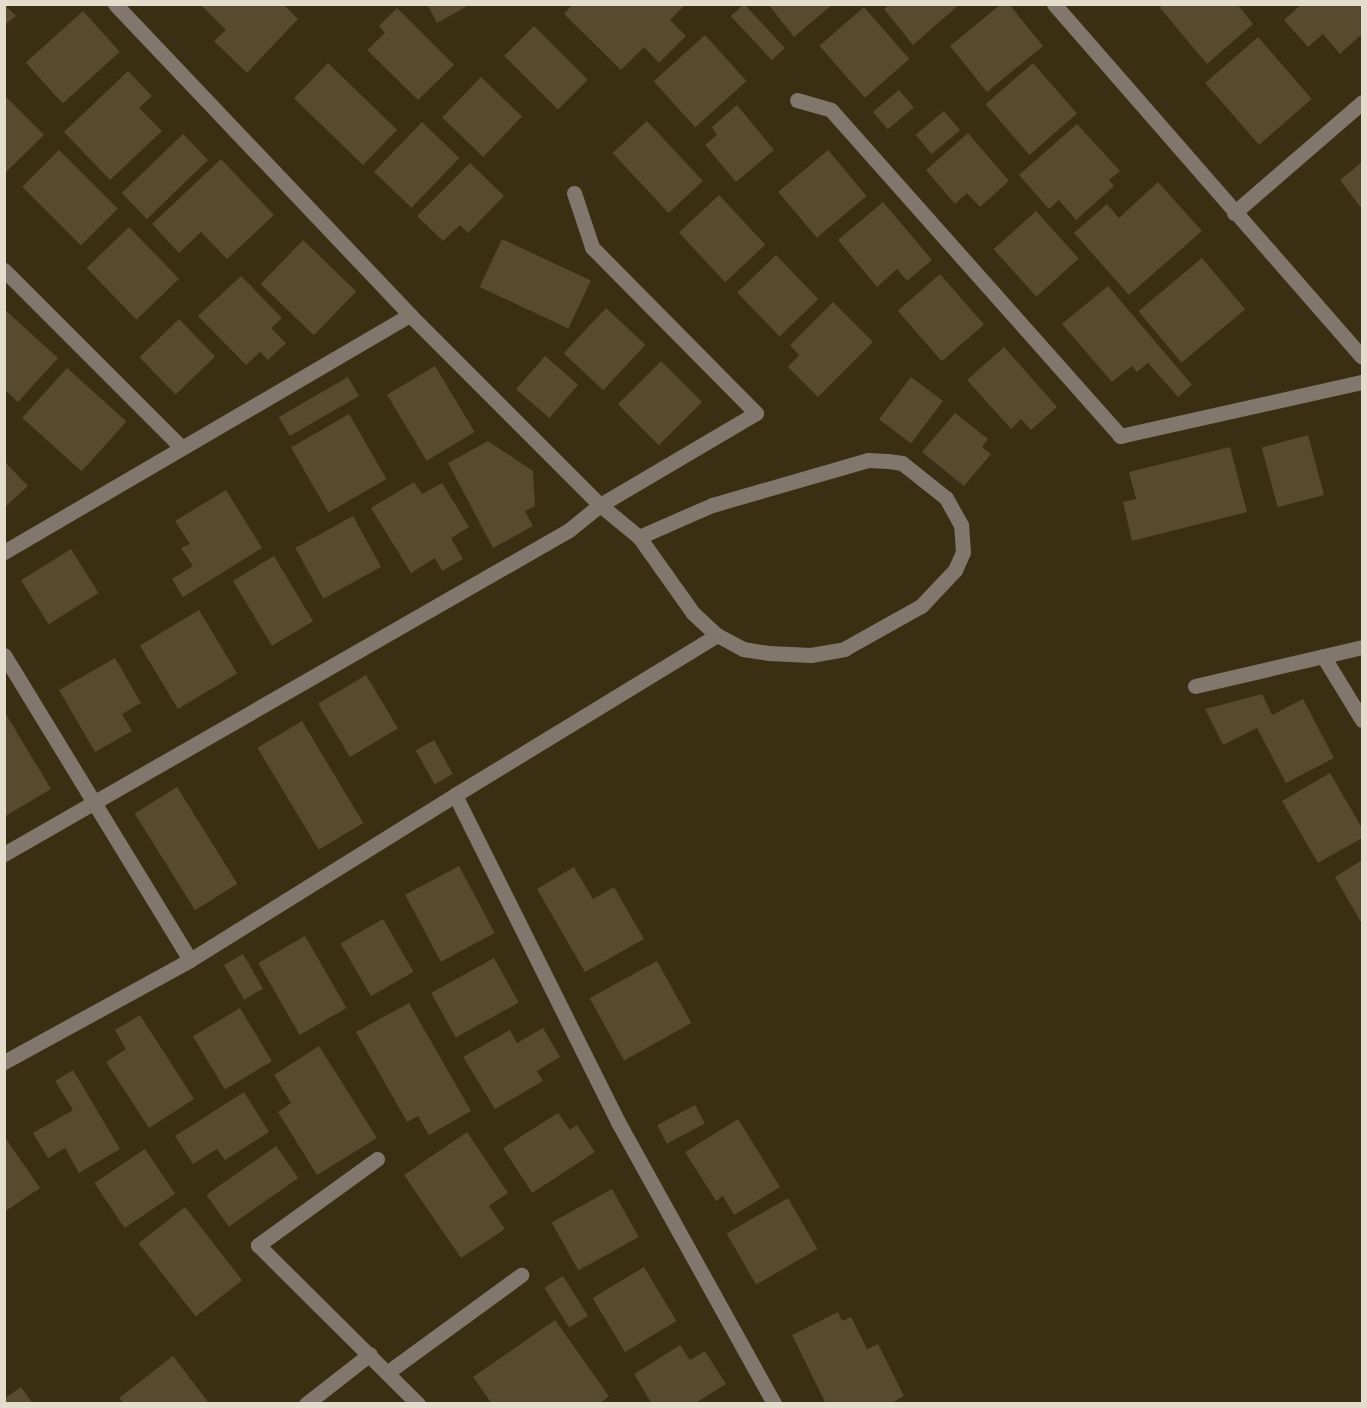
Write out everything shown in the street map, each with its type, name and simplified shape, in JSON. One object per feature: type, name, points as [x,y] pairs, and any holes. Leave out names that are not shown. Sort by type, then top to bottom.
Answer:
[{"type":"street","points":[[115,4],[410,315],[600,504],[639,537],[693,614],[717,635],[743,650],[768,653],[811,655],[844,650],[921,606],[956,570],[963,552],[961,525],[945,498],[902,463],[868,460],[712,504],[639,537]]},
{"type":"street","points":[[1054,4],[1362,357]]},
{"type":"street","points":[[796,100],[831,110],[1120,436],[1362,382]]},
{"type":"street","points":[[1234,213],[1362,102]]},
{"type":"street","points":[[4,854],[569,530],[600,504],[756,413],[592,247],[574,193]]},
{"type":"street","points":[[4,270],[182,447]]},
{"type":"street","points":[[4,552],[410,315]]},
{"type":"street","points":[[4,1062],[190,960],[717,635]]},
{"type":"street","points":[[1195,686],[1362,647]]},
{"type":"street","points":[[4,655],[93,805],[190,960]]},
{"type":"street","points":[[1323,656],[1362,720]]},
{"type":"street","points":[[455,795],[618,1122],[774,1404]]},
{"type":"street","points":[[377,1159],[258,1245],[418,1404]]},
{"type":"street","points":[[388,1372],[521,1275]]},
{"type":"street","points":[[306,1404],[370,1354]]},
{"type":"building","points":[[4,4],[16,16],[4,25]]},
{"type":"building","points":[[200,4],[283,4],[298,19],[247,73],[214,41],[226,30]]},
{"type":"building","points":[[427,4],[471,4],[437,23]]},
{"type":"building","points":[[573,4],[686,4],[670,20],[686,36],[659,63],[644,47],[621,70],[564,14]]},
{"type":"building","points":[[744,4],[785,48],[772,60],[731,16]]},
{"type":"building","points":[[768,4],[833,4],[794,37]]},
{"type":"building","points":[[890,4],[960,4],[913,45],[884,9]]},
{"type":"building","points":[[1001,4],[1009,4],[1043,46],[987,92],[950,46]]},
{"type":"building","points":[[1163,4],[1237,4],[1253,24],[1207,64],[1160,8]]},
{"type":"building","points":[[1302,4],[1362,4],[1362,34],[1340,54],[1323,34],[1308,47],[1284,20]]},
{"type":"building","points":[[864,7],[909,59],[865,98],[819,46]]},
{"type":"building","points":[[397,8],[454,65],[418,100],[367,50],[385,33],[379,26]]},
{"type":"building","points":[[83,11],[120,52],[63,103],[26,63]]},
{"type":"building","points":[[534,26],[588,80],[558,109],[504,56]]},
{"type":"building","points":[[705,35],[746,81],[695,127],[654,81]]},
{"type":"building","points":[[1258,37],[1312,99],[1259,145],[1205,83]]},
{"type":"building","points":[[328,63],[397,130],[363,165],[294,98]]},
{"type":"building","points":[[1033,63],[1077,114],[1029,155],[985,104]]},
{"type":"building","points":[[128,71],[152,96],[139,108],[162,131],[110,180],[64,132]]},
{"type":"building","points":[[481,77],[522,117],[483,157],[442,117]]},
{"type":"building","points":[[899,90],[914,108],[888,129],[873,112]]},
{"type":"building","points":[[4,95],[44,135],[4,174]]},
{"type":"building","points":[[737,105],[774,150],[736,182],[705,145],[717,135],[712,127]]},
{"type":"building","points":[[944,111],[960,130],[932,154],[916,135]]},
{"type":"building","points":[[647,121],[703,181],[669,213],[613,153]]},
{"type":"building","points":[[422,122],[459,158],[411,208],[374,172]]},
{"type":"building","points":[[1077,124],[1120,171],[1109,180],[1114,186],[1076,220],[1059,200],[1049,209],[1019,175]]},
{"type":"building","points":[[968,133],[1009,181],[980,207],[967,193],[955,204],[926,170]]},
{"type":"building","points":[[183,134],[208,160],[147,219],[122,193]]},
{"type":"building","points":[[59,150],[118,209],[81,245],[22,187]]},
{"type":"building","points":[[828,150],[867,196],[817,238],[778,192]]},
{"type":"building","points":[[221,159],[274,215],[227,259],[201,232],[179,253],[152,224]]},
{"type":"building","points":[[1362,162],[1362,209],[1340,180]]},
{"type":"building","points":[[470,163],[504,196],[468,233],[460,225],[443,241],[417,216]]},
{"type":"building","points":[[1158,182],[1202,231],[1129,295],[1074,233],[1107,204],[1119,218]]},
{"type":"building","points":[[719,195],[765,245],[725,282],[679,233]]},
{"type":"building","points":[[883,202],[932,260],[907,281],[897,269],[877,287],[838,240]]},
{"type":"building","points":[[1036,211],[1079,259],[1036,297],[994,249]]},
{"type":"building","points":[[129,227],[179,279],[137,320],[87,268]]},
{"type":"building","points":[[502,239],[591,280],[568,328],[480,287]]},
{"type":"building","points":[[303,240],[356,291],[314,335],[261,284]]},
{"type":"building","points":[[776,255],[818,299],[780,336],[737,293]]},
{"type":"building","points":[[1202,258],[1245,309],[1181,363],[1138,311]]},
{"type":"building","points":[[940,274],[984,325],[942,361],[898,311]]},
{"type":"building","points":[[241,276],[282,318],[271,328],[286,343],[268,360],[260,352],[246,365],[198,316]]},
{"type":"building","points":[[1108,286],[1192,385],[1178,397],[1148,363],[1137,372],[1132,366],[1112,382],[1062,324]]},
{"type":"building","points":[[833,302],[873,342],[818,397],[788,367],[799,355],[790,345]]},
{"type":"building","points":[[606,308],[645,345],[603,390],[564,353]]},
{"type":"building","points":[[4,309],[58,358],[18,402],[4,389]]},
{"type":"building","points":[[179,319],[215,356],[176,395],[139,357]]},
{"type":"building","points":[[1004,347],[1057,407],[1031,430],[1021,419],[1011,429],[967,380]]},
{"type":"building","points":[[545,356],[578,385],[549,418],[516,389]]},
{"type":"building","points":[[661,361],[702,402],[659,445],[618,404]]},
{"type":"building","points":[[435,366],[475,432],[427,461],[387,395]]},
{"type":"building","points":[[67,368],[126,422],[82,471],[22,418]]},
{"type":"building","points":[[348,377],[359,396],[290,436],[279,417]]},
{"type":"building","points":[[911,377],[943,401],[911,443],[879,419]]},
{"type":"building","points":[[955,413],[988,439],[982,447],[991,454],[964,486],[922,452]]},
{"type":"building","points":[[349,414],[386,479],[328,512],[291,448]]},
{"type":"building","points":[[1308,435],[1324,495],[1278,507],[1262,447]]},
{"type":"building","points":[[488,441],[533,471],[535,506],[525,511],[533,526],[493,548],[448,463]]},
{"type":"building","points":[[1230,447],[1247,512],[1132,541],[1123,502],[1136,499],[1129,472]]},
{"type":"building","points":[[4,461],[28,486],[4,508]]},
{"type":"building","points":[[414,482],[422,494],[442,483],[469,527],[451,538],[463,559],[442,571],[435,558],[411,573],[371,508]]},
{"type":"building","points":[[226,490],[262,548],[183,597],[172,579],[193,566],[181,548],[190,544],[175,521]]},
{"type":"building","points":[[353,516],[381,567],[323,599],[295,548]]},
{"type":"building","points":[[71,549],[99,593],[49,624],[21,580]]},
{"type":"building","points":[[274,556],[313,621],[272,646],[233,581]]},
{"type":"building","points":[[199,610],[237,673],[178,709],[140,646]]},
{"type":"building","points":[[115,658],[141,703],[122,714],[132,731],[95,752],[59,690]]},
{"type":"building","points":[[366,675],[398,728],[350,757],[318,704]]},
{"type":"building","points":[[1262,694],[1272,715],[1303,699],[1334,758],[1286,783],[1257,728],[1223,745],[1205,709]]},
{"type":"building","points":[[4,711],[51,789],[4,817]]},
{"type":"building","points":[[302,721],[363,823],[319,850],[257,748]]},
{"type":"building","points":[[434,740],[453,774],[435,784],[416,750]]},
{"type":"building","points":[[1330,773],[1362,828],[1362,838],[1318,863],[1282,801]]},
{"type":"building","points":[[177,787],[237,884],[195,910],[135,813]]},
{"type":"building","points":[[1362,860],[1362,924],[1335,877]]},
{"type":"building","points":[[459,866],[495,933],[441,962],[405,895]]},
{"type":"building","points":[[574,867],[593,899],[614,887],[644,939],[585,972],[537,889]]},
{"type":"building","points":[[383,919],[414,972],[371,996],[341,944]]},
{"type":"building","points":[[305,936],[347,1008],[300,1035],[258,963]]},
{"type":"building","points":[[243,954],[263,989],[244,1000],[224,965]]},
{"type":"building","points":[[494,958],[519,1003],[456,1038],[431,993]]},
{"type":"building","points":[[657,961],[691,1023],[624,1060],[590,998]]},
{"type":"building","points":[[409,1003],[471,1111],[429,1135],[418,1116],[407,1122],[356,1032]]},
{"type":"building","points":[[240,1008],[272,1061],[225,1089],[193,1036]]},
{"type":"building","points":[[140,1015],[194,1099],[149,1128],[106,1062],[126,1049],[115,1030]]},
{"type":"building","points":[[543,1028],[560,1057],[537,1071],[543,1081],[495,1109],[463,1057],[510,1030],[517,1043]]},
{"type":"building","points":[[319,1046],[377,1138],[317,1175],[278,1112],[291,1103],[274,1075]]},
{"type":"building","points":[[73,1070],[120,1149],[79,1173],[65,1148],[48,1158],[33,1133],[73,1110],[55,1081]]},
{"type":"building","points":[[244,1092],[269,1132],[225,1160],[217,1149],[193,1164],[175,1136]]},
{"type":"building","points":[[695,1105],[705,1124],[667,1144],[657,1125]]},
{"type":"building","points":[[558,1113],[570,1130],[577,1125],[595,1152],[532,1193],[503,1148]]},
{"type":"building","points":[[738,1119],[780,1187],[734,1215],[723,1196],[716,1201],[685,1152]]},
{"type":"building","points":[[467,1132],[508,1193],[489,1206],[505,1229],[461,1258],[404,1175]]},
{"type":"building","points":[[4,1136],[40,1188],[4,1212]]},
{"type":"building","points":[[276,1146],[298,1178],[229,1227],[206,1195]]},
{"type":"building","points":[[145,1149],[175,1194],[125,1228],[94,1183]]},
{"type":"building","points":[[612,1189],[639,1237],[578,1271],[552,1222]]},
{"type":"building","points":[[788,1198],[818,1249],[756,1285],[727,1234]]},
{"type":"building","points":[[185,1207],[242,1280],[196,1317],[139,1243]]},
{"type":"building","points":[[644,1267],[676,1321],[625,1352],[593,1298]]},
{"type":"building","points":[[563,1276],[588,1316],[569,1328],[544,1288]]},
{"type":"building","points":[[838,1312],[842,1321],[851,1317],[867,1349],[878,1344],[904,1396],[890,1404],[826,1404],[792,1335]]},
{"type":"building","points":[[555,1320],[609,1396],[599,1404],[492,1404],[473,1377]]},
{"type":"building","points":[[680,1345],[690,1360],[705,1351],[726,1384],[694,1404],[652,1404],[634,1374]]},
{"type":"building","points":[[173,1356],[208,1402],[124,1404],[119,1398]]},
{"type":"building","points":[[21,1387],[33,1404],[4,1404],[4,1399]]}]
